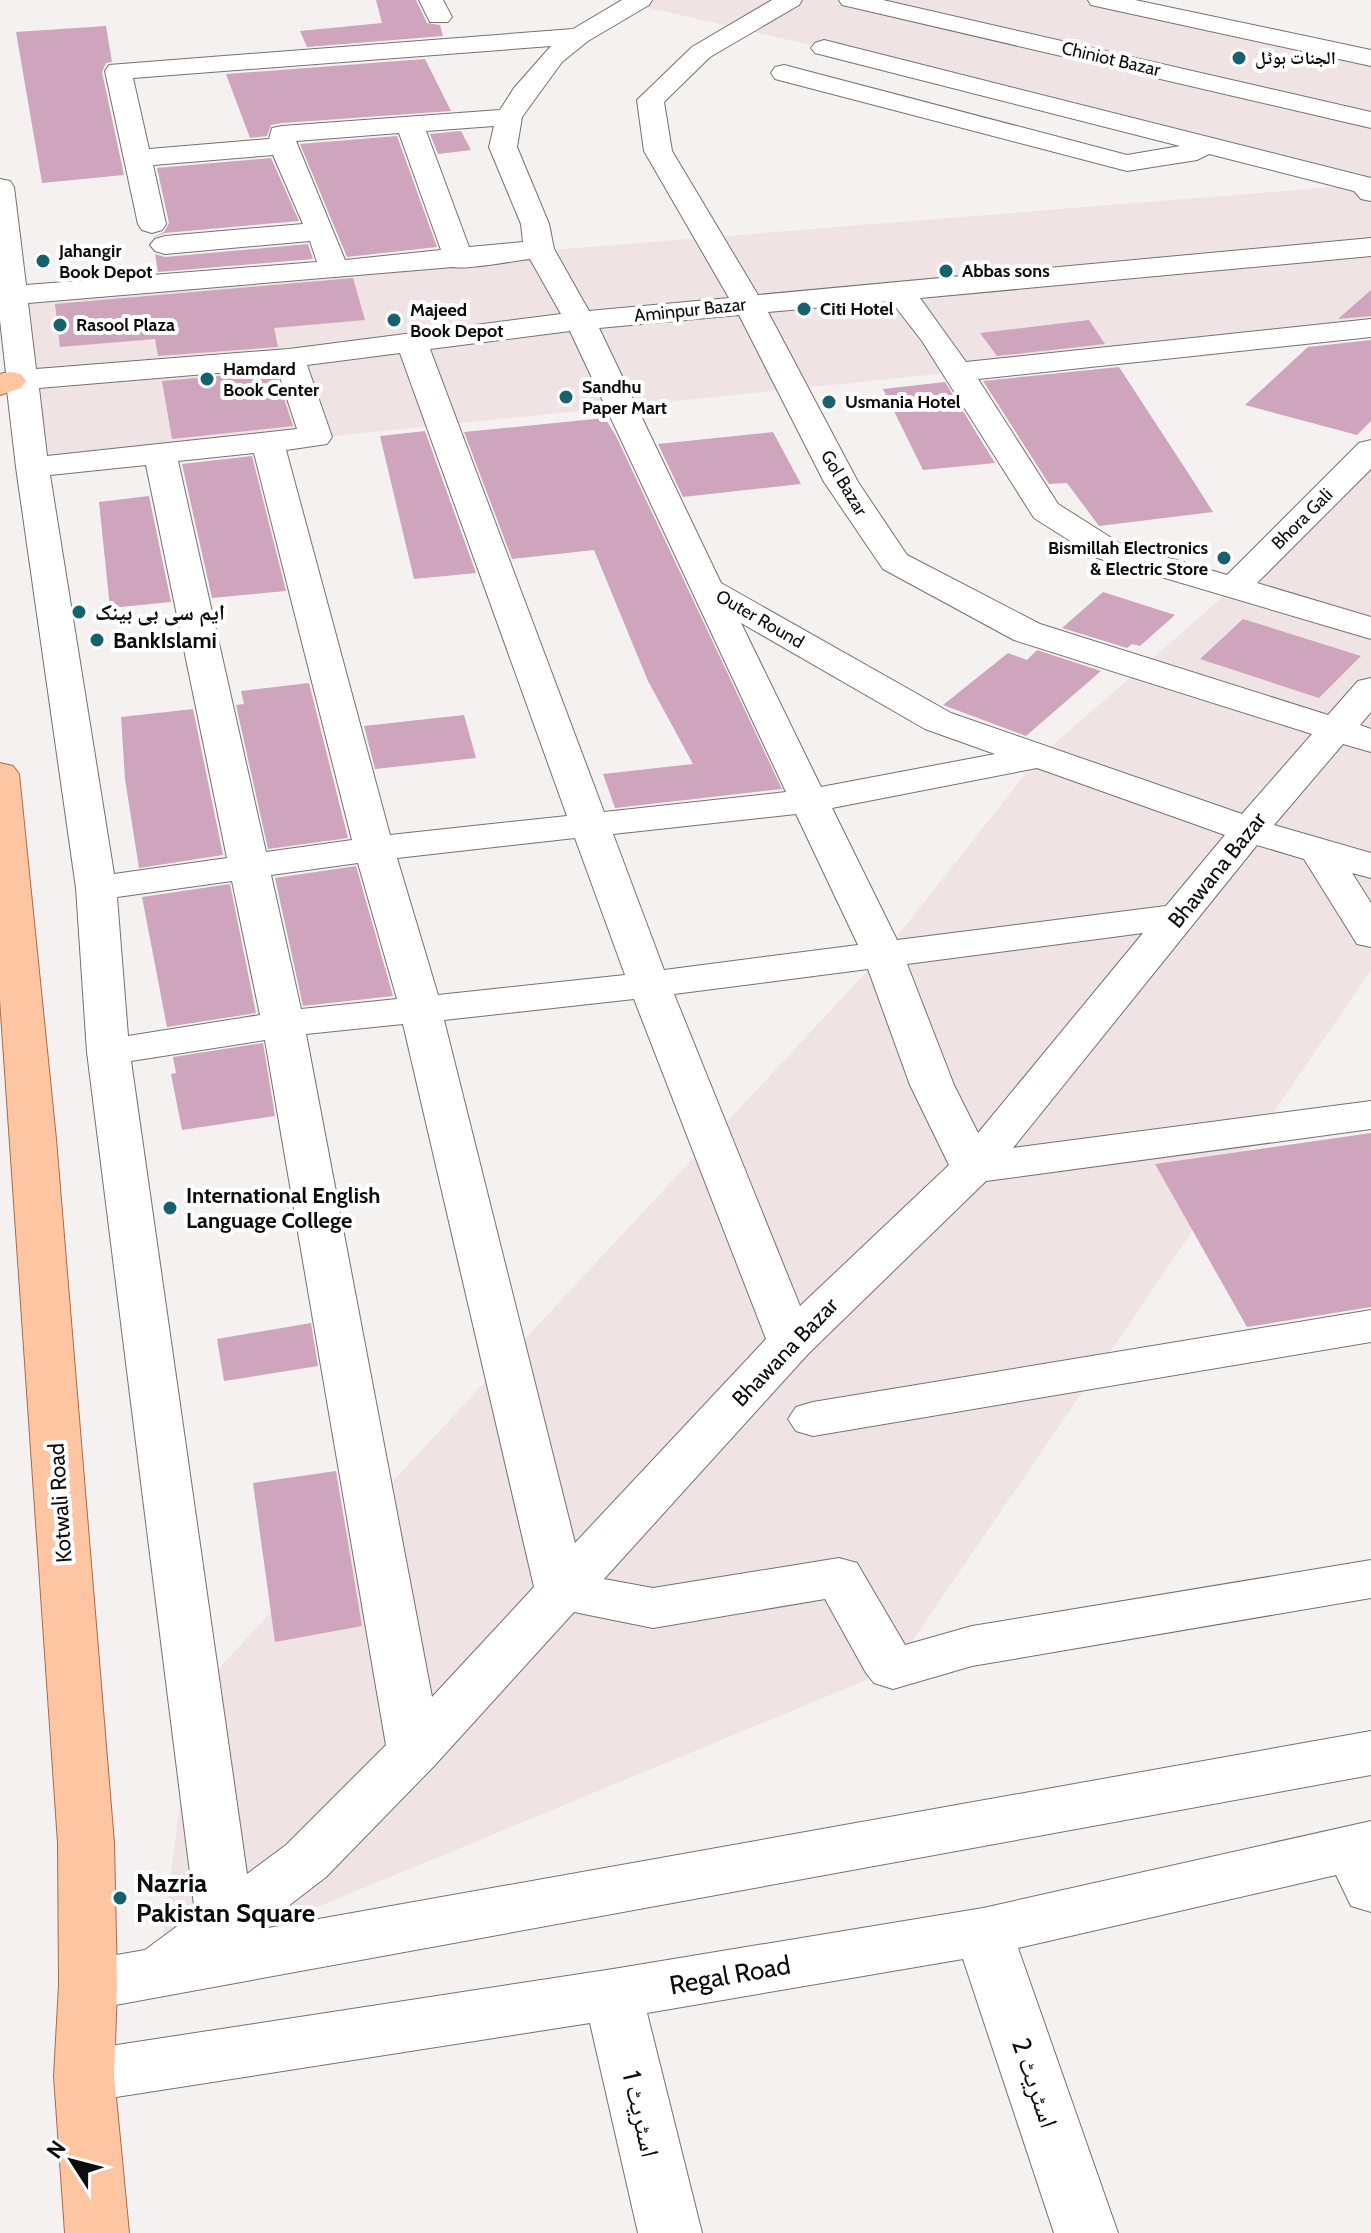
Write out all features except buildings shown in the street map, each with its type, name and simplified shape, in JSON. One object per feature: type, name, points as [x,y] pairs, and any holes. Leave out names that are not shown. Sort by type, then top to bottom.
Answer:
[{"type":"main road","name":"Kotwali Road","points":[[0,774],[34,1139],[86,1843],[88,1985],[84,2076],[97,2233]]},
{"type":"street","points":[[334,270],[321,231],[283,146],[282,134],[509,117],[553,57],[579,36],[640,0]]},
{"type":"street","name":"Gol Bazar","points":[[790,0],[701,52],[650,100],[658,151],[748,304],[841,482],[895,562],[1027,632],[1353,736]]},
{"type":"street","name":"Chiniot Bazar","points":[[851,0],[1371,120]]},
{"type":"street","points":[[943,0],[863,29],[784,73],[1127,163],[1217,149]]},
{"type":"street","points":[[1100,0],[1371,58]]},
{"type":"street","points":[[321,231],[158,234],[118,71],[579,36]]},
{"type":"street","points":[[824,48],[1364,185],[1371,193]]},
{"type":"street","name":"Outer Round","points":[[509,117],[503,147],[535,224],[539,249],[580,321],[707,589],[938,721],[1249,830],[1371,866]]},
{"type":"street","points":[[410,126],[460,259]]},
{"type":"street","points":[[138,158],[283,146]]},
{"type":"street","points":[[1327,176],[1360,149]]},
{"type":"street","points":[[0,187],[8,382],[32,467],[96,888],[108,1052],[225,1925]]},
{"type":"street","name":"Aminpur Bazar","points":[[8,382],[289,358],[580,321],[748,304],[1371,247]]},
{"type":"street","points":[[5,296],[460,259],[539,249]]},
{"type":"street","points":[[899,291],[958,372],[1046,511],[1109,551],[1371,628]]},
{"type":"street","points":[[958,372],[1371,328]]},
{"type":"street","points":[[412,343],[649,985],[791,1342]]},
{"type":"street","points":[[32,467],[316,437],[289,358]]},
{"type":"street","points":[[268,444],[374,849],[421,1010],[561,1590],[653,1608],[839,1577],[862,1616],[876,1649],[893,1669],[972,1646],[1371,1579]]},
{"type":"street","name":"Bhora Gali","points":[[1233,588],[1371,450]]},
{"type":"street","points":[[160,455],[283,1024],[415,1751]]},
{"type":"street","points":[[707,589],[806,801],[883,954],[932,1085],[973,1168],[1371,1115]]},
{"type":"street","name":"Bhawana Bazar","points":[[158,1973],[306,1861],[415,1751],[791,1342],[973,1168],[1249,830],[1353,736],[1371,689]]},
{"type":"street","points":[[96,888],[374,849],[806,801],[1039,757]]},
{"type":"street","points":[[1318,850],[1371,935]]},
{"type":"street","points":[[108,1052],[283,1024],[649,985],[1180,916]]},
{"type":"street","points":[[813,1419],[1371,1326]]},
{"type":"street","points":[[88,1985],[1371,1753]]},
{"type":"street","name":"Regal Road","points":[[84,2076],[613,1994],[983,1932],[1365,1860]]},
{"type":"street","name":"اسٹریٹ 2","points":[[983,1932],[1086,2233]]},
{"type":"street","name":"اسٹریٹ 1","points":[[613,1994],[670,2233]]},
{"type":"shaded area","points":[[615,0],[1106,0],[1371,57],[1371,177],[1327,176],[824,48]]},
{"type":"shaded area","points":[[1371,184],[1371,323],[958,372],[32,467],[5,294]]},
{"type":"shaded area","points":[[1371,448],[1371,970],[893,1669],[158,1973],[194,1695],[883,954],[1039,757],[1233,588]]},
{"type":"place","name":"الجنات ہوٹل","points":[[1239,58]]},
{"type":"place","name":"Jahangir Book Depot","points":[[43,261]]},
{"type":"place","name":"Abbas sons","points":[[946,271]]},
{"type":"place","name":"Citi Hotel","points":[[804,309]]},
{"type":"place","name":"Majeed Book Depot","points":[[394,320]]},
{"type":"place","name":"Rasool Plaza","points":[[60,325]]},
{"type":"place","name":"Hamdard Book Center","points":[[207,379]]},
{"type":"place","name":"Sandhu Paper Mart","points":[[566,397]]},
{"type":"place","name":"Usmania Hotel","points":[[829,402]]},
{"type":"place","name":"Bismillah Electronics & Electric Store","points":[[1224,558]]},
{"type":"place","name":"ایم سی بی بینک","points":[[79,612]]},
{"type":"place","name":"BankIslami","points":[[97,640]]},
{"type":"place","name":"International English Language College","points":[[170,1208]]},
{"type":"place","name":"Nazria Pakistan Square","points":[[120,1898]]}]
